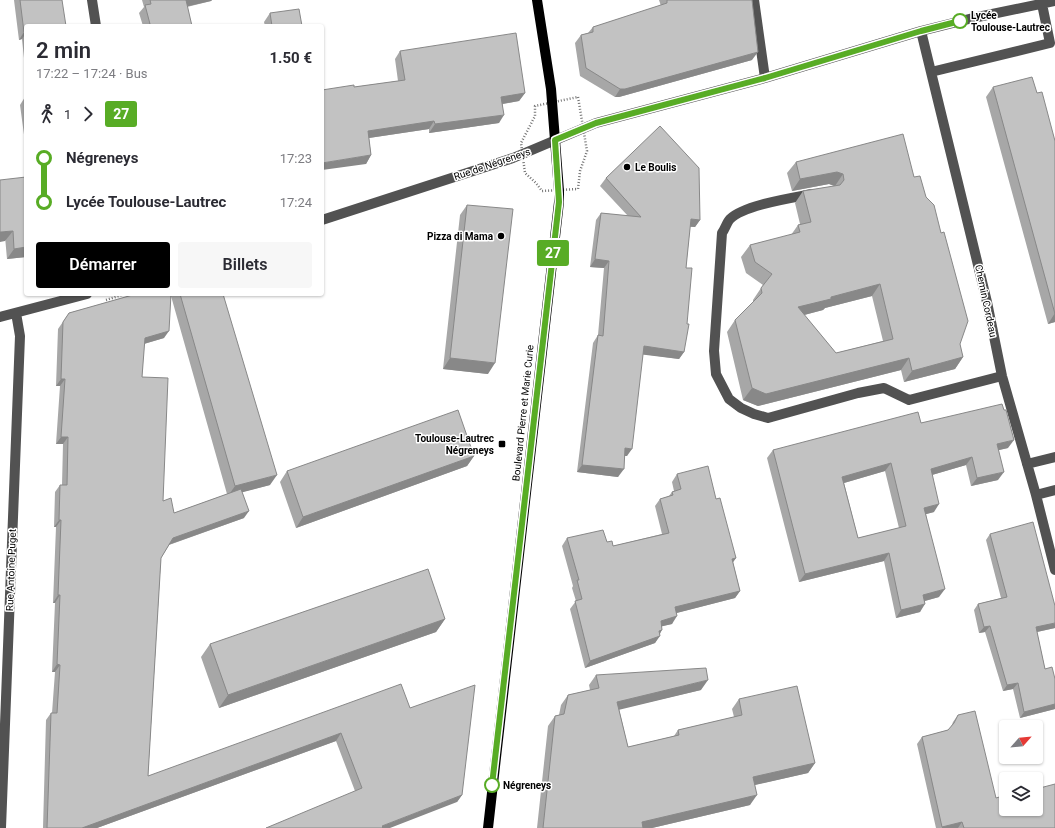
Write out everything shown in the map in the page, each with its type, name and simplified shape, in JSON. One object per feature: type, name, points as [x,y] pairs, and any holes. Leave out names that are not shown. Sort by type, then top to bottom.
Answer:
[{"type":"main road","name":"Boulevard Pierre et Marie Curie","points":[[488,828],[559,202],[550,89],[537,0]]},
{"type":"street","points":[[92,0],[96,24]]},
{"type":"street","points":[[754,0],[765,78]]},
{"type":"street","name":"Rue de Négreneys","points":[[324,219],[513,158],[596,123],[765,78],[921,31],[973,18],[1055,1]]},
{"type":"street","points":[[932,72],[1053,43],[1042,4]]},
{"type":"street","name":"Chemin Cordeau","points":[[921,31],[987,302],[1002,376],[1036,495],[1055,570]]},
{"type":"street","points":[[822,192],[765,203],[741,212],[730,219],[722,233],[714,351],[716,374],[729,399],[748,412],[768,418],[858,393],[884,388],[909,400],[1002,376]]},
{"type":"street","points":[[0,317],[80,296]]},
{"type":"street","name":"Rue Antoine Puget","points":[[1,828],[20,336],[16,313]]},
{"type":"street","points":[[1027,464],[1055,457]]},
{"type":"street","points":[[1036,495],[1055,490]]},
{"type":"building","points":[[20,0],[62,0],[66,24],[24,24],[24,32]]},
{"type":"building","points":[[150,0],[186,0],[192,24],[150,24],[145,5],[151,4]]},
{"type":"building","points":[[667,0],[752,0],[758,52],[625,89],[620,89],[586,68],[581,35],[593,32],[593,27],[667,3]]},
{"type":"building","points":[[299,9],[302,24],[272,24],[270,13]]},
{"type":"building","points":[[516,33],[525,93],[501,97],[504,115],[435,124],[434,121],[368,131],[371,155],[324,163],[324,90],[405,80],[400,51]]},
{"type":"building","points":[[1032,77],[1037,93],[1042,92],[1055,141],[1055,314],[993,87]]},
{"type":"building","points":[[660,126],[699,168],[700,220],[691,219],[686,268],[692,268],[687,324],[689,324],[684,352],[644,346],[632,449],[625,448],[624,469],[582,465],[598,335],[603,336],[609,261],[595,259],[601,213],[641,217],[606,178]]},
{"type":"building","points":[[903,134],[914,177],[920,176],[926,197],[934,205],[941,233],[944,232],[968,321],[960,344],[963,357],[912,371],[909,358],[766,394],[752,388],[735,320],[762,293],[761,288],[772,274],[755,262],[750,245],[800,232],[798,225],[811,222],[803,191],[840,185],[844,180],[843,174],[837,172],[800,179],[796,162]],"holes":[[[880,284],[893,339],[836,353],[798,307],[831,299],[831,297]]]},
{"type":"building","points":[[24,177],[24,247],[14,249],[13,231],[0,232],[0,180]]},
{"type":"building","points":[[467,205],[513,209],[495,363],[450,358]]},
{"type":"building","points":[[129,296],[171,296],[169,331],[145,338],[142,377],[168,378],[163,501],[171,498],[174,513],[241,489],[249,511],[173,538],[161,558],[148,776],[401,684],[410,708],[475,685],[462,795],[382,826],[382,828],[266,828],[362,788],[341,733],[82,828],[47,828],[51,713],[57,713],[60,665],[57,664],[60,595],[58,595],[61,520],[59,520],[60,485],[67,485],[68,437],[61,437],[65,379],[61,379],[63,322],[69,313]]},
{"type":"building","points":[[181,296],[224,296],[277,475],[235,486]]},
{"type":"building","points":[[1002,404],[1004,410],[1006,410],[1014,440],[997,444],[1004,472],[977,478],[972,457],[931,469],[939,504],[924,508],[945,589],[923,595],[925,604],[901,610],[889,553],[805,574],[773,450],[918,412],[921,423]],"holes":[[[891,463],[906,526],[858,538],[842,477]]]},
{"type":"building","points":[[458,410],[474,456],[303,517],[287,471]]},
{"type":"building","points":[[708,466],[716,499],[720,498],[736,558],[732,559],[740,591],[675,607],[677,616],[661,621],[662,630],[659,631],[660,636],[590,661],[575,601],[582,599],[577,580],[579,580],[567,538],[603,530],[607,542],[612,541],[613,546],[669,533],[660,499],[673,495],[672,492],[681,489],[677,474]]},
{"type":"building","points":[[1033,522],[1055,606],[1055,623],[1036,627],[1045,669],[1052,667],[1055,679],[1055,704],[1024,712],[1018,683],[1007,685],[990,626],[984,627],[978,604],[1007,597],[990,534]]},
{"type":"building","points":[[428,569],[445,619],[228,695],[210,644]]},
{"type":"building","points":[[706,668],[708,680],[617,702],[628,747],[679,735],[678,730],[742,715],[739,699],[797,686],[815,763],[753,777],[757,795],[642,822],[643,828],[543,828],[555,716],[564,714],[568,695],[599,688],[596,675]]},
{"type":"building","points":[[975,711],[996,798],[999,797],[999,816],[1043,816],[1043,787],[1055,784],[1055,828],[964,828],[962,822],[942,827],[922,737],[948,730],[958,715]]},
{"type":"bus line","name":"27","points":[[492,785],[559,202],[555,140],[596,123],[765,78],[921,31],[960,21]]},
{"type":"place","name":"Lycée Toulouse-Lautrec","points":[[960,21]]},
{"type":"place","name":"Le Boulis","points":[[627,167]]},
{"type":"place","name":"Pizza di Mama","points":[[501,236]]},
{"type":"place","name":"Toulouse-Lautrec Négreneys","points":[[502,444]]},
{"type":"place","name":"Négreneys","points":[[492,785]]}]
